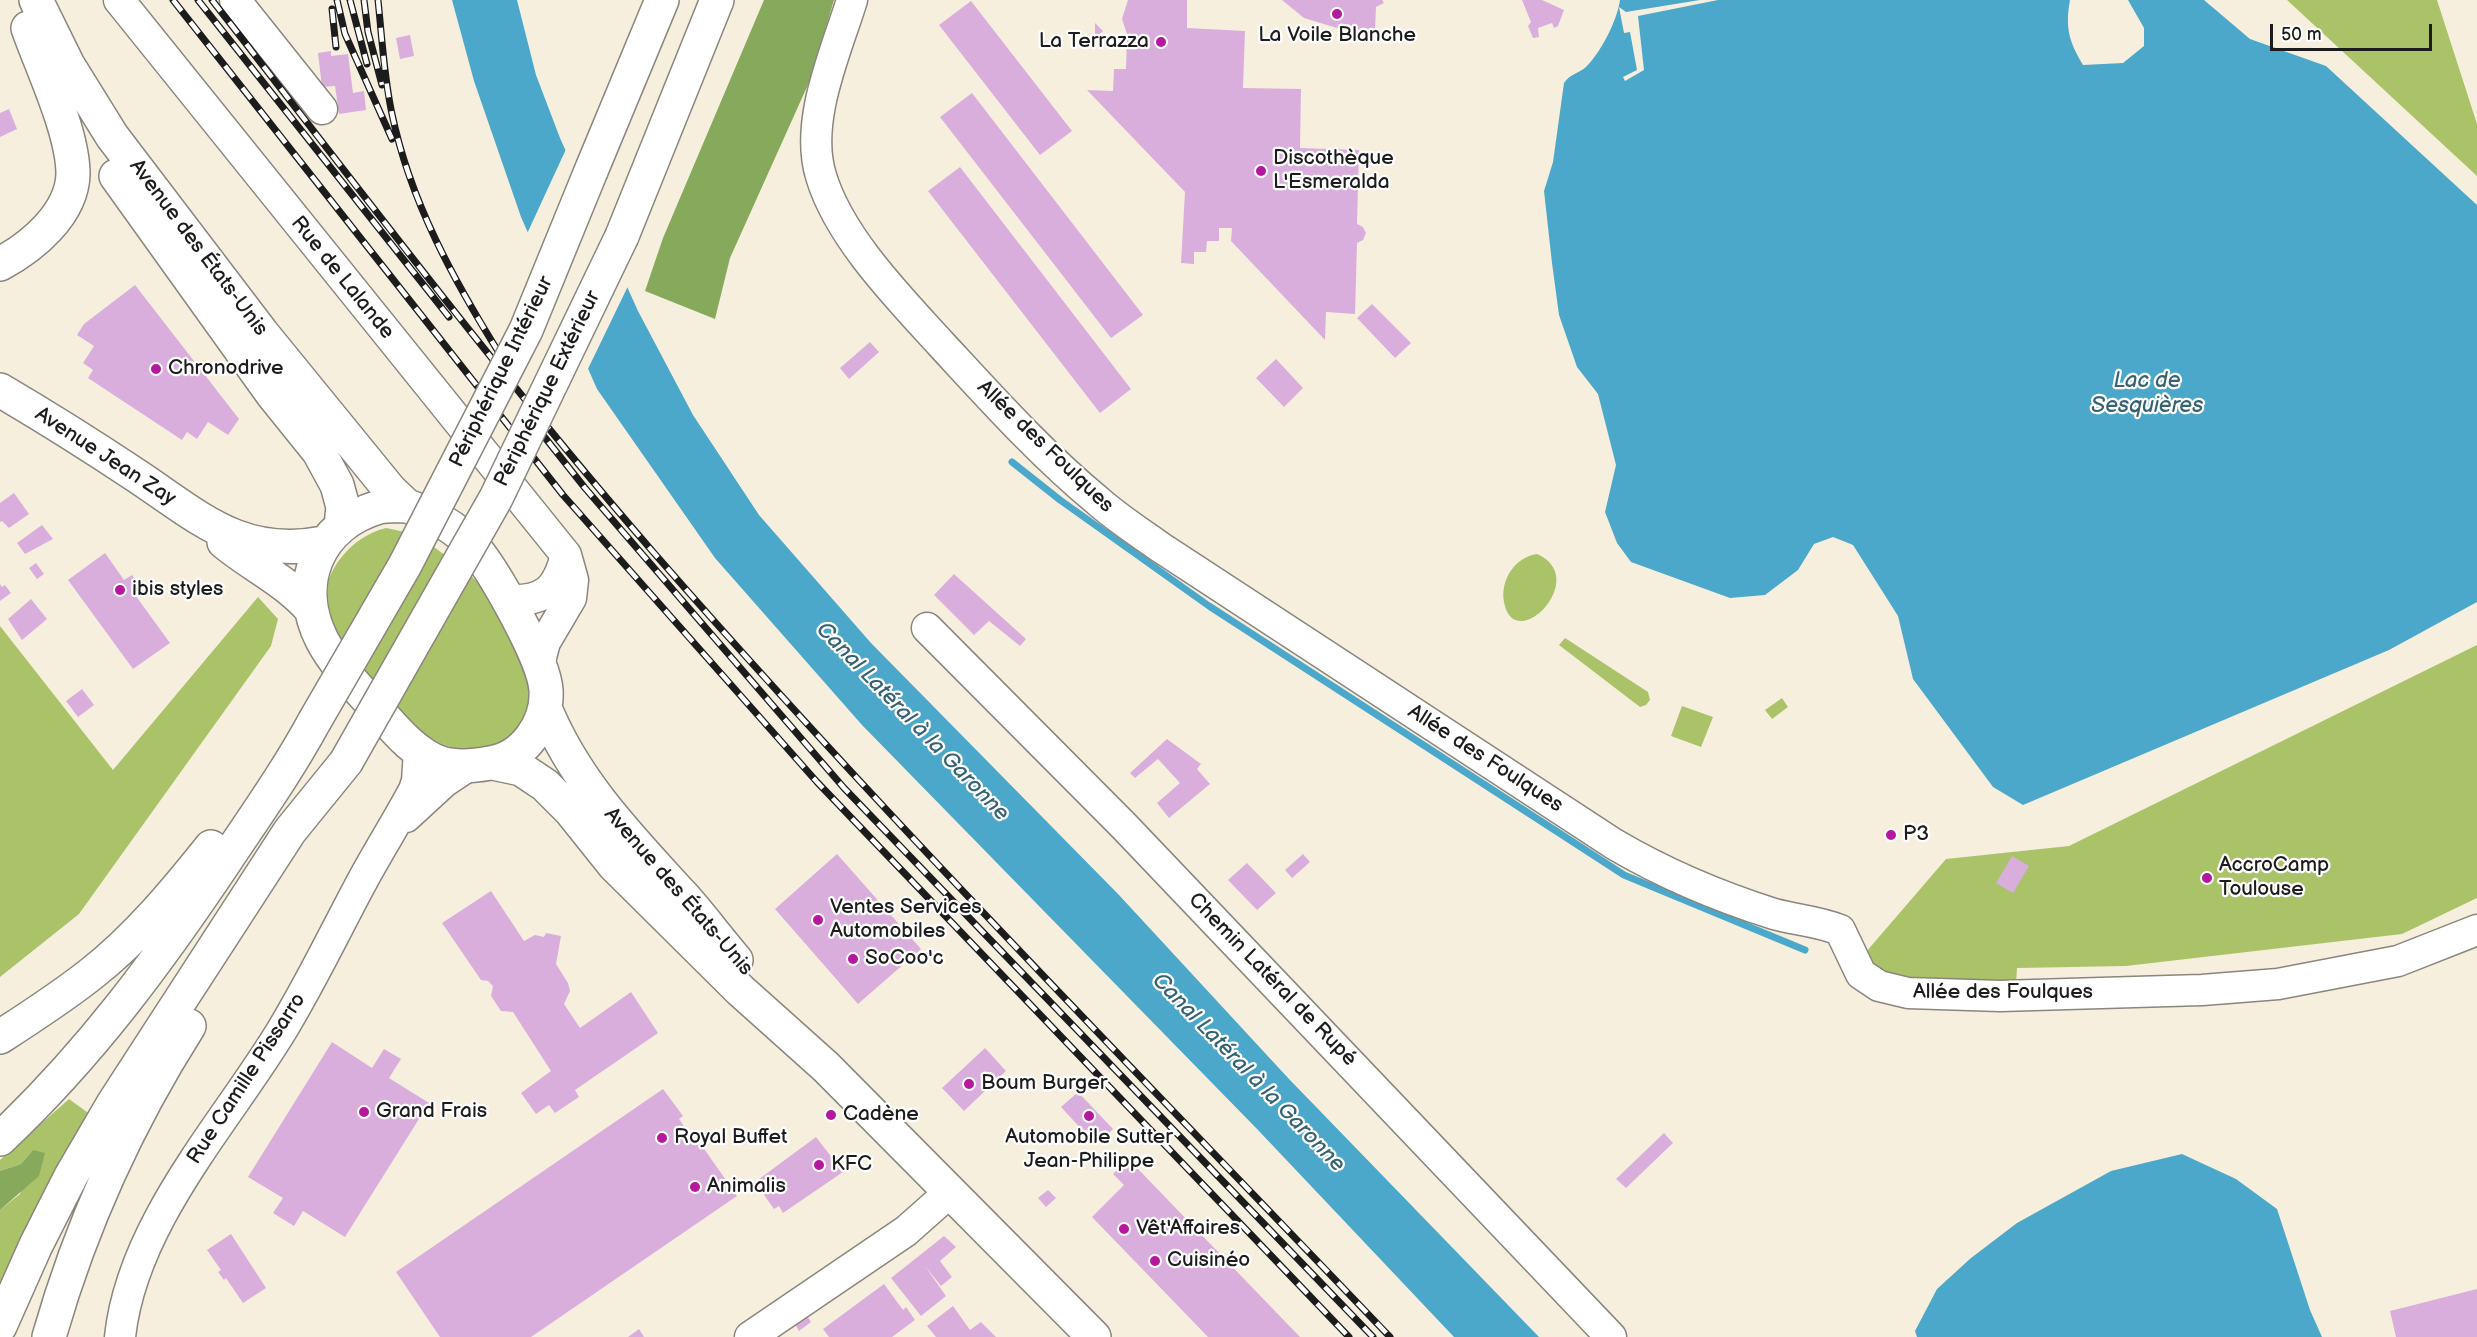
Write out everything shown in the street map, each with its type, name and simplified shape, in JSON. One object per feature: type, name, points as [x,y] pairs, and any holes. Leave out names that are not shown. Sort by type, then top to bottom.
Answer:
[{"type":"main road","name":"Périphérique Intérieur","points":[[312,725],[405,565],[526,330],[662,0]]},
{"type":"main road","name":"Périphérique Extérieur","points":[[346,762],[496,498],[622,236],[717,0]]},
{"type":"main road","points":[[0,264],[46,231],[69,196],[73,174],[67,140],[27,9]]},
{"type":"main road","name":"Avenue des États-Unis","points":[[27,9],[68,65],[112,136],[262,333],[383,482],[406,506]]},
{"type":"main road","name":"Avenue des États-Unis","points":[[27,9],[85,130],[273,395],[319,452],[337,485],[343,507],[333,535]]},
{"type":"main road","name":"Avenue Jean Zay","points":[[0,390],[138,476],[208,526],[245,559],[294,590],[310,608]]},
{"type":"main road","points":[[406,506],[450,526],[472,546],[507,600],[539,665],[546,689],[544,708],[537,730],[525,745],[481,764]]},
{"type":"main road","name":"Avenue Jean Zay","points":[[208,526],[261,544],[281,548],[333,535],[381,507],[406,506]]},
{"type":"main road","points":[[310,608],[310,577],[333,535]]},
{"type":"main road","name":"Avenue des États-Unis","points":[[310,608],[322,640],[344,671],[392,726],[419,751],[438,762],[453,766],[481,764],[521,769],[545,785],[570,810],[614,865],[740,990],[825,1067],[1094,1337]]},
{"type":"main road","name":"Avenue des États-Unis","points":[[544,708],[581,776],[616,823],[685,898],[825,1067]]},
{"type":"main road","points":[[0,1036],[52,1004],[93,973],[132,937],[173,895],[208,852],[249,793],[312,725]]},
{"type":"main road","points":[[0,1139],[76,1064],[118,1012],[180,928],[312,725]]},
{"type":"main road","points":[[0,1326],[36,1245],[113,1104],[290,831],[346,762]]},
{"type":"main road","points":[[49,1337],[82,1237],[135,1119],[172,1053],[308,840],[346,762]]},
{"type":"street","name":"Rue de Lalande","points":[[119,0],[566,555],[573,580],[571,597],[545,642],[539,665]]},
{"type":"street","points":[[235,0],[321,108]]},
{"type":"street","name":"Allée des Foulques","points":[[852,0],[823,89],[817,139],[820,175],[832,203],[889,288],[995,403],[1097,501],[1160,547],[1605,838],[1662,872],[1749,906],[1777,915],[1821,922],[1840,930],[1861,974],[1879,986],[1908,993],[2000,996],[2202,990],[2278,984],[2398,961],[2477,930]]},
{"type":"street","points":[[507,600],[536,599],[553,587],[561,575],[566,555]]},
{"type":"street","name":"Chemin Latéral de Rupé","points":[[927,628],[1124,826],[1611,1337]]},
{"type":"street","name":"Rue Camille Pissarro","points":[[120,1337],[122,1320],[135,1274],[163,1212],[197,1155],[282,1030],[417,781],[419,751]]},
{"type":"street","name":"Rue Camille Pissarro","points":[[393,829],[444,782],[481,764]]},
{"type":"street","points":[[750,1337],[906,1231],[950,1192]]},
{"type":"green space","points":[[764,0],[834,0],[811,78],[730,258],[715,319],[645,291],[663,238]]},
{"type":"green space","points":[[2287,0],[2437,0],[2477,124],[2477,176]]},
{"type":"green space","points":[[386,528],[417,536],[440,552],[468,573],[484,589],[500,611],[514,637],[524,663],[529,690],[526,713],[514,733],[490,746],[479,748],[456,748],[445,745],[412,724],[392,706],[355,665],[340,644],[330,625],[325,608],[328,581],[341,558],[351,547],[373,532]]},
{"type":"green space","points":[[1537,554],[1552,565],[1556,579],[1553,594],[1545,608],[1533,617],[1521,621],[1511,617],[1504,602],[1504,586],[1516,565],[1529,556]]},
{"type":"green space","points":[[258,597],[278,619],[271,646],[79,914],[0,977],[0,626],[113,770]]},
{"type":"green space","points":[[1565,638],[1648,692],[1650,700],[1646,705],[1640,707],[1559,645]]},
{"type":"green space","points":[[2477,645],[2477,898],[2402,934],[2126,966],[2017,968],[2016,985],[1890,981],[1860,959],[1946,859],[2069,846]]},
{"type":"green space","points":[[1782,698],[1788,707],[1772,719],[1765,710]]},
{"type":"green space","points":[[1682,706],[1713,717],[1701,747],[1671,736]]},
{"type":"green space","points":[[69,1099],[91,1115],[0,1291],[0,1210],[20,1194],[33,1150],[21,1164],[0,1171],[0,1160]]},
{"type":"green space","points":[[33,1150],[45,1153],[39,1176],[0,1210],[0,1171],[21,1164]]},
{"type":"water","name":"Canal Latéral à la Garonne","points":[[452,0],[517,0],[536,75],[560,138],[638,311],[693,415],[759,515],[871,643],[1119,895],[1289,1079],[1539,1337],[1454,1337],[1258,1130],[862,725],[715,558],[597,389],[521,217],[474,81]]},
{"type":"water","name":"Lac de Sesquières","points":[[1620,0],[2070,0],[2069,34],[2083,65],[2123,63],[2144,46],[2144,28],[2128,0],[2204,0],[2250,39],[2326,66],[2477,205],[2477,602],[2389,650],[2023,805],[1993,787],[1913,679],[1898,616],[1853,545],[1833,537],[1814,544],[1798,570],[1765,595],[1730,598],[1631,562],[1617,543],[1605,512],[1616,465],[1598,394],[1577,367],[1559,315],[1544,191],[1553,162],[1564,83],[1569,77],[1586,67],[1603,45]]},
{"type":"water","points":[[2182,1154],[2236,1179],[2277,1209],[2310,1310],[2322,1337],[1917,1337],[1915,1331],[1937,1289],[1971,1258],[2017,1223],[2111,1171]]},
{"type":"pier","points":[[1700,0],[1718,0],[1638,16],[1644,70],[1625,81],[1623,77],[1637,70],[1630,32],[1624,33],[1619,7],[1626,12]]},
{"type":"pier","points":[[567,147],[629,284],[586,373],[526,236]]},
{"type":"building","name":"Discothèque L'Esmeralda","points":[[1128,0],[1187,0],[1187,28],[1245,31],[1243,88],[1301,89],[1300,148],[1359,150],[1357,224],[1363,227],[1366,233],[1363,240],[1357,243],[1355,314],[1326,312],[1325,340],[1231,241],[1232,228],[1219,228],[1219,241],[1207,241],[1206,252],[1194,252],[1194,264],[1181,263],[1185,192],[1087,90],[1113,91],[1114,69],[1126,69],[1127,34],[1122,19]]},
{"type":"building","name":"La Voile Blanche","points":[[1282,0],[1382,0],[1384,3],[1376,7],[1375,31],[1347,31],[1304,18]]},
{"type":"building","points":[[1522,0],[1542,0],[1564,10],[1558,26],[1554,28],[1552,23],[1538,28],[1539,37],[1533,38],[1528,26],[1531,22]]},
{"type":"building","points":[[971,1],[1072,131],[1040,155],[939,25]]},
{"type":"building","points":[[1095,23],[1103,31],[1095,38]]},
{"type":"building","points":[[410,35],[414,56],[400,59],[396,38]]},
{"type":"building","points":[[331,51],[331,56],[348,54],[353,93],[364,91],[366,110],[339,114],[335,86],[322,87],[318,53]]},
{"type":"building","points":[[972,93],[1143,315],[1111,338],[940,117]]},
{"type":"building","points":[[9,109],[17,129],[0,137],[0,113]]},
{"type":"building","points":[[960,167],[1131,389],[1100,413],[928,191]]},
{"type":"building","points":[[135,285],[239,419],[228,435],[208,422],[197,439],[187,432],[182,440],[88,378],[93,370],[83,363],[94,346],[77,335],[84,324]]},
{"type":"building","points":[[1372,304],[1411,343],[1395,358],[1357,318]]},
{"type":"building","points":[[870,342],[879,352],[849,379],[840,368]]},
{"type":"building","points":[[1276,359],[1303,388],[1284,407],[1256,378]]},
{"type":"building","points":[[14,493],[29,514],[9,528],[2,521],[0,522],[0,503]]},
{"type":"building","points":[[42,525],[53,539],[25,554],[17,543]]},
{"type":"building","points":[[105,553],[124,580],[132,575],[141,587],[133,592],[170,643],[133,669],[68,580]]},
{"type":"building","points":[[36,563],[44,574],[37,579],[29,568]]},
{"type":"building","points":[[954,574],[1026,639],[1020,646],[989,621],[974,635],[934,595]]},
{"type":"building","points":[[0,584],[2,587],[5,585],[11,593],[0,601]]},
{"type":"building","points":[[31,599],[47,619],[22,640],[8,619]]},
{"type":"building","points":[[82,689],[94,705],[78,717],[66,701]]},
{"type":"building","points":[[1167,739],[1201,764],[1197,769],[1210,784],[1169,818],[1157,803],[1180,783],[1158,759],[1135,778],[1130,773]]},
{"type":"building","points":[[837,854],[921,949],[858,1004],[775,909]]},
{"type":"building","points":[[1303,854],[1310,862],[1292,878],[1285,870]]},
{"type":"building","points":[[2012,856],[2029,866],[2013,893],[1996,883]]},
{"type":"building","points":[[1247,863],[1276,893],[1257,910],[1228,880]]},
{"type":"building","points":[[491,891],[524,941],[535,935],[544,937],[546,933],[561,936],[556,964],[568,983],[570,991],[564,1004],[580,1028],[631,992],[658,1033],[575,1090],[579,1097],[555,1113],[549,1105],[536,1114],[521,1093],[551,1071],[513,1012],[501,1011],[491,996],[493,986],[488,981],[481,980],[442,923]]},
{"type":"building","points":[[332,1042],[372,1068],[384,1049],[401,1059],[389,1078],[429,1103],[345,1237],[303,1211],[294,1226],[273,1213],[283,1198],[248,1177]]},
{"type":"building","points":[[985,1048],[1006,1071],[964,1111],[942,1088]]},
{"type":"building","points":[[663,1089],[683,1116],[679,1119],[697,1145],[700,1143],[737,1196],[531,1337],[440,1337],[396,1272]]},
{"type":"building","points":[[1078,1092],[1113,1129],[1098,1143],[1087,1130],[1084,1132],[1061,1107]]},
{"type":"building","points":[[1664,1133],[1673,1143],[1626,1188],[1616,1179]]},
{"type":"building","points":[[816,1137],[843,1172],[783,1213],[779,1206],[774,1209],[755,1182]]},
{"type":"building","points":[[1128,1159],[1300,1337],[1208,1337],[1092,1217],[1124,1185],[1113,1174]]},
{"type":"building","points":[[1048,1190],[1056,1198],[1046,1207],[1038,1198]]},
{"type":"building","points":[[231,1234],[266,1288],[243,1303],[226,1278],[224,1280],[218,1272],[221,1270],[207,1250]]},
{"type":"building","points":[[944,1236],[956,1247],[940,1261],[952,1277],[941,1286],[925,1266],[946,1296],[921,1316],[891,1278]]},
{"type":"building","points":[[884,1284],[903,1310],[906,1307],[915,1320],[892,1337],[829,1337],[823,1329]]},
{"type":"building","points":[[2477,1289],[2477,1337],[2396,1337],[2390,1311]]},
{"type":"building","points":[[953,1306],[970,1330],[981,1322],[996,1337],[936,1337],[927,1326]]},
{"type":"building","points":[[804,1311],[811,1322],[799,1331],[792,1319]]},
{"type":"building","points":[[639,1329],[644,1337],[628,1337]]},
{"type":"waterway","points":[[1012,462],[1060,500],[1209,606],[1624,875],[1805,950]]},
{"type":"railway","points":[[173,0],[563,495],[817,782],[1349,1337]]},
{"type":"railway","points":[[198,0],[449,317]]},
{"type":"railway","points":[[212,0],[484,349],[654,553],[743,654],[925,851],[1390,1337]]},
{"type":"railway","points":[[337,0],[345,34],[392,139]]},
{"type":"railway","points":[[350,0],[367,64]]},
{"type":"railway","points":[[364,0],[368,32],[382,85]]},
{"type":"railway","points":[[378,0],[389,100],[410,178],[436,240],[501,356]]},
{"type":"railway","points":[[332,9],[336,47]]},
{"type":"railway","points":[[531,420],[585,488],[844,788],[1373,1337]]},
{"type":"place","name":"La Voile Blanche","points":[[1337,14]]},
{"type":"place","name":"La Terrazza","points":[[1161,42]]},
{"type":"place","name":"Discothèque L'Esmeralda","points":[[1261,171]]},
{"type":"place","name":"Chronodrive","points":[[156,369]]},
{"type":"place","name":"ibis styles","points":[[120,590]]},
{"type":"place","name":"P3","points":[[1891,835]]},
{"type":"place","name":"AccroCamp Toulouse","points":[[2207,878]]},
{"type":"place","name":"Ventes Services Automobiles","points":[[818,920]]},
{"type":"place","name":"SoCoo'c","points":[[853,959]]},
{"type":"place","name":"Boum Burger","points":[[969,1084]]},
{"type":"place","name":"Grand Frais","points":[[364,1112]]},
{"type":"place","name":"Cadène","points":[[831,1115]]},
{"type":"place","name":"Automobile Sutter Jean-Philippe","points":[[1089,1116]]},
{"type":"place","name":"Royal Buffet","points":[[662,1138]]},
{"type":"place","name":"KFC","points":[[819,1165]]},
{"type":"place","name":"Animalis","points":[[695,1187]]},
{"type":"place","name":"Vêt'Affaires","points":[[1124,1229]]},
{"type":"place","name":"Cuisinéo","points":[[1155,1261]]}]
